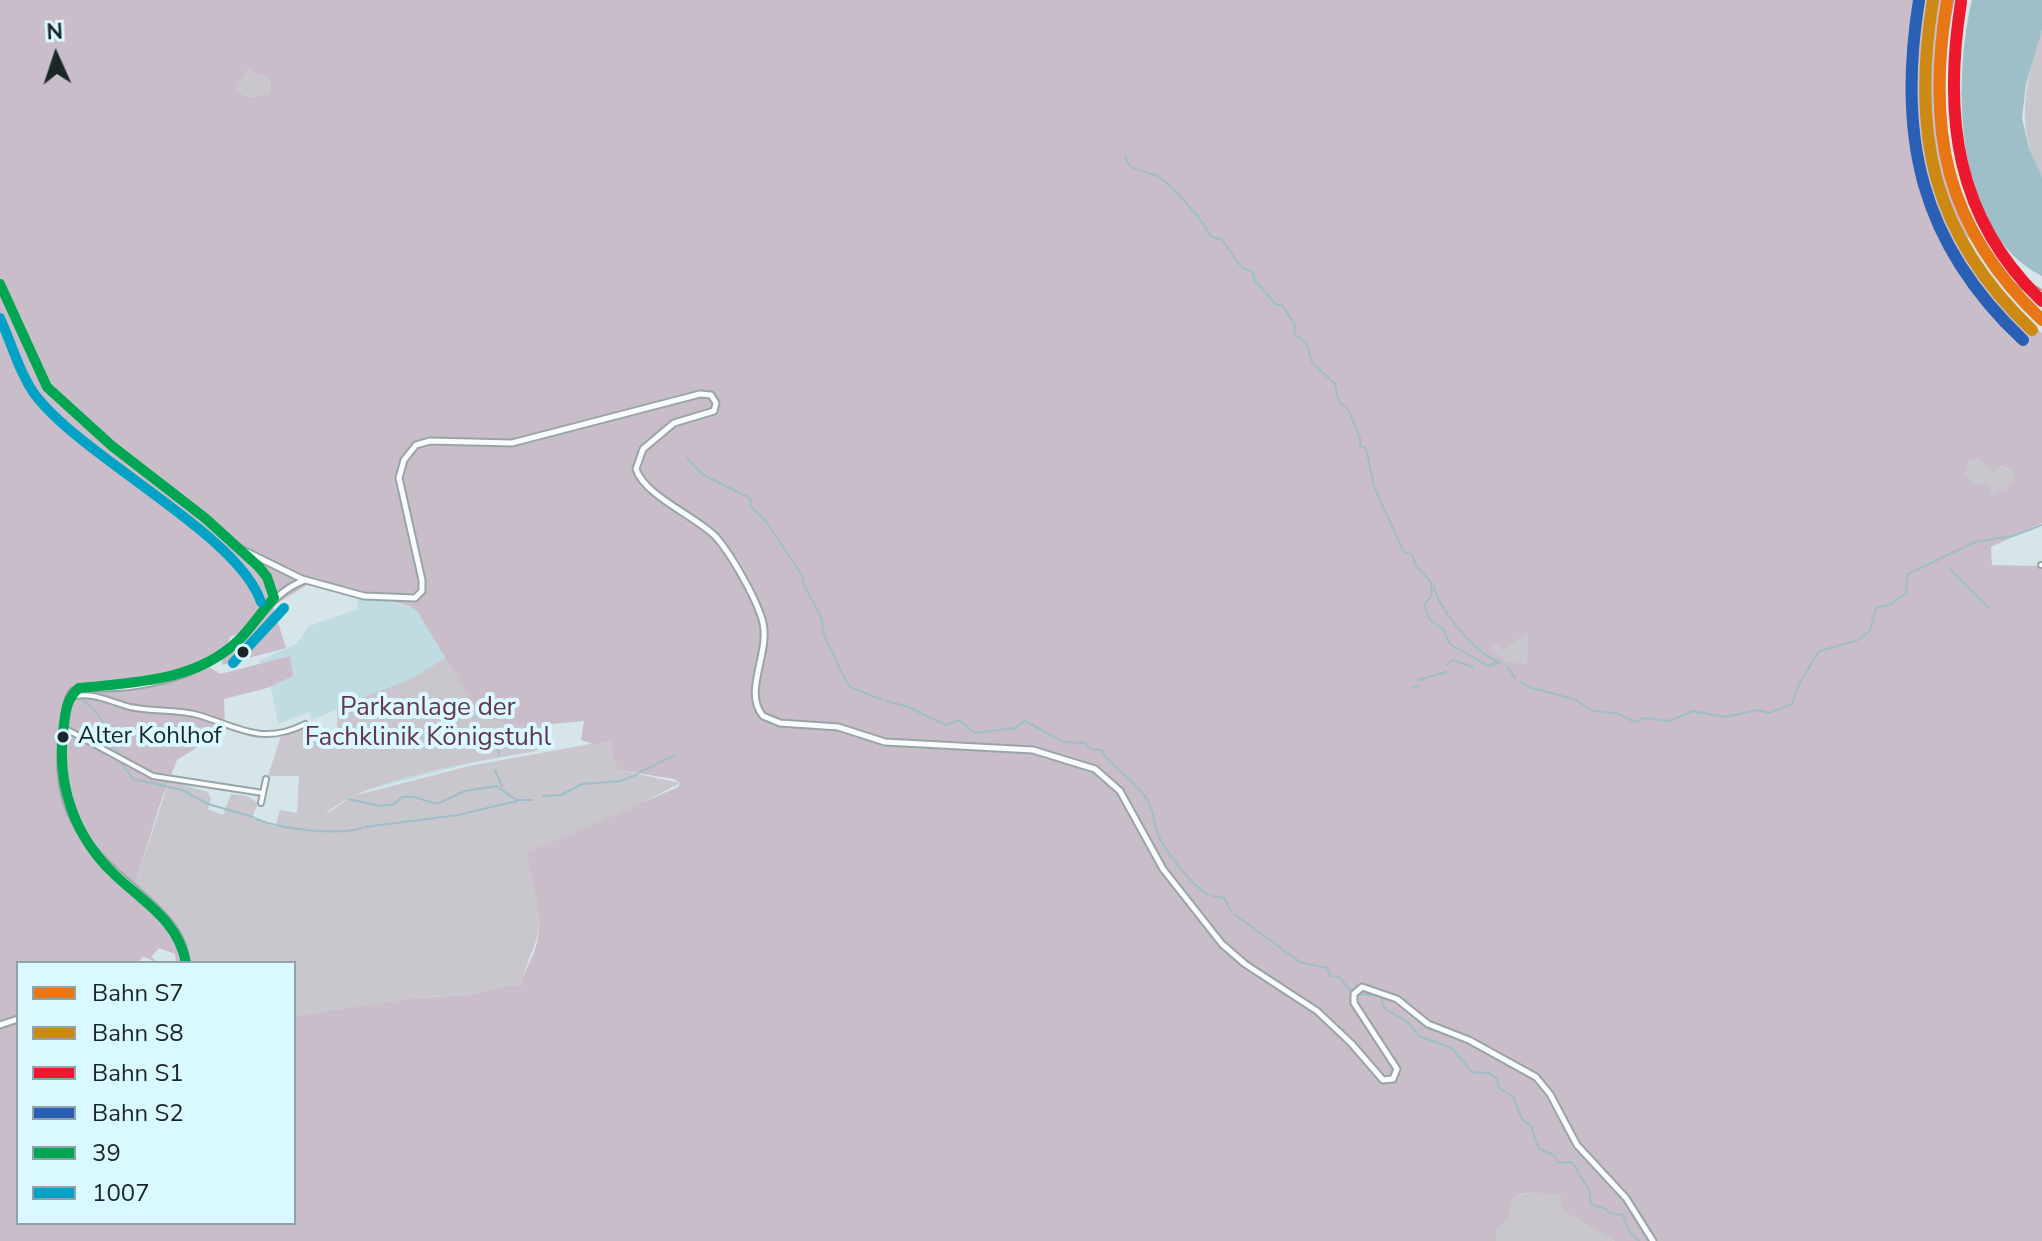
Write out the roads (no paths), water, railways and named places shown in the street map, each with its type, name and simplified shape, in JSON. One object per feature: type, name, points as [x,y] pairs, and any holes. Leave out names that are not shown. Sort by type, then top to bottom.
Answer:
[{"type":"main road","points":[[1958,0],[1952,35],[1949,92],[1952,139],[1962,188],[1990,249],[2016,279],[2042,295]]},
{"type":"street","points":[[0,284],[47,387],[112,446],[205,518],[237,547],[263,572],[274,598]]},
{"type":"street","points":[[237,547],[281,571],[306,580],[369,596],[409,599],[419,596],[422,577],[399,474],[412,449],[430,441],[512,443],[700,394],[711,395],[717,403],[714,411],[685,418],[670,426],[643,449],[636,461],[636,471],[647,486],[717,539],[759,610],[766,647],[754,697],[763,716],[777,723],[838,727],[885,742],[1033,750],[1095,769],[1122,794],[1169,877],[1218,940],[1241,961],[1317,1011],[1354,1046],[1383,1080],[1394,1078],[1397,1069],[1354,1003],[1355,993],[1362,987],[1397,999],[1428,1024],[1466,1039],[1529,1072],[1547,1089],[1581,1150],[1634,1207],[1653,1241]]},
{"type":"street","points":[[186,961],[182,945],[172,928],[98,858],[79,832],[63,778],[64,728],[70,697],[81,688],[147,683],[197,668],[236,643],[274,598],[306,580]]},
{"type":"street","points":[[70,697],[87,694],[151,711],[196,715],[246,733],[280,735],[305,724]]},
{"type":"street","points":[[64,728],[153,776],[263,793]]},
{"type":"street","points":[[261,803],[266,779]]},
{"type":"waterway","points":[[1125,155],[1129,166],[1157,176],[1170,186],[1194,212],[1210,236],[1222,240],[1242,268],[1253,272],[1254,279],[1264,291]]},
{"type":"waterway","points":[[1266,293],[1276,305],[1282,305],[1295,325],[1294,334],[1306,342],[1312,362],[1335,384],[1339,402],[1349,411],[1360,446],[1366,448],[1374,487],[1404,552],[1412,554],[1415,564],[1431,582],[1432,595],[1424,605],[1430,620],[1442,628],[1450,644],[1488,666],[1500,662]]},
{"type":"waterway","points":[[687,458],[702,474],[750,498],[751,507],[765,520],[803,577],[842,673]]},
{"type":"waterway","points":[[1521,682],[1531,688],[1574,699],[1592,711],[1616,713],[1635,722],[1644,718],[1669,721],[1693,711],[1725,717],[1757,710],[1769,713],[1792,704],[1799,684],[1819,651],[1856,641],[1870,631],[1876,608],[1891,604],[1906,593],[1908,574],[1975,542],[2013,536],[2042,525]]},
{"type":"waterway","points":[[1950,569],[1989,608]]},
{"type":"waterway","points":[[1434,587],[1443,608],[1460,630],[1480,650],[1499,662]]},
{"type":"waterway","points":[[1447,665],[1452,660],[1473,667]]},
{"type":"waterway","points":[[1508,667],[1515,678]]},
{"type":"waterway","points":[[1418,680],[1446,672]]},
{"type":"waterway","points":[[843,675],[850,687],[883,700]]},
{"type":"waterway","points":[[1413,687],[1419,686]]},
{"type":"waterway","points":[[81,698],[98,714],[120,756]]},
{"type":"waterway","points":[[886,701],[906,706],[946,725],[959,720],[975,733],[1015,728],[1025,721],[1063,742],[1085,743],[1090,749],[1101,750],[1146,798],[1159,836],[1170,855],[1208,895]]},
{"type":"waterway","points":[[498,749],[499,755]]},
{"type":"waterway","points":[[640,772],[675,755]]},
{"type":"waterway","points":[[121,763],[133,779],[182,790],[208,804],[253,817]]},
{"type":"waterway","points":[[495,770],[502,786]]},
{"type":"waterway","points":[[543,796],[561,795],[582,784],[621,781],[638,774]]},
{"type":"waterway","points":[[348,799],[380,806],[394,804],[402,797],[414,797],[437,804],[465,791],[497,786],[516,800],[532,800]]},
{"type":"waterway","points":[[365,827],[458,815],[517,801]]},
{"type":"waterway","points":[[256,819],[309,830],[362,828]]},
{"type":"waterway","points":[[1213,896],[1224,898],[1231,911]]},
{"type":"waterway","points":[[1234,914],[1300,962],[1327,968],[1330,976],[1339,977],[1352,992]]},
{"type":"waterway","points":[[1358,994],[1380,996],[1385,1009],[1408,1022],[1418,1036],[1452,1048],[1472,1072],[1489,1073],[1497,1079],[1499,1088],[1513,1097],[1522,1119],[1531,1126],[1539,1149],[1554,1155],[1558,1163],[1572,1162],[1589,1190],[1591,1204],[1609,1213],[1623,1215],[1628,1230],[1639,1241]]},
{"type":"rail line","name":"S2","points":[[1919,0],[1911,97],[1915,142],[1924,185],[1939,226],[1960,265],[1988,303],[2023,340]]},
{"type":"rail line","name":"S8","points":[[1933,0],[1925,95],[1928,138],[1937,180],[1951,219],[1971,257],[1998,294],[2032,330]]},
{"type":"rail line","name":"S7","points":[[1947,0],[1939,92],[1942,134],[1950,174],[1963,212],[1983,249],[2009,285],[2042,320]]},
{"type":"rail line","name":"S1","points":[[1961,2],[1954,85],[1962,163],[1973,200],[1990,235],[2013,269],[2042,301]]},
{"type":"place","name":"Alter Kohlhof","points":[[63,737]]},
{"type":"park label","name":"Parkanlage der Fachklinik Königstuhl","points":[[428,724]]}]
